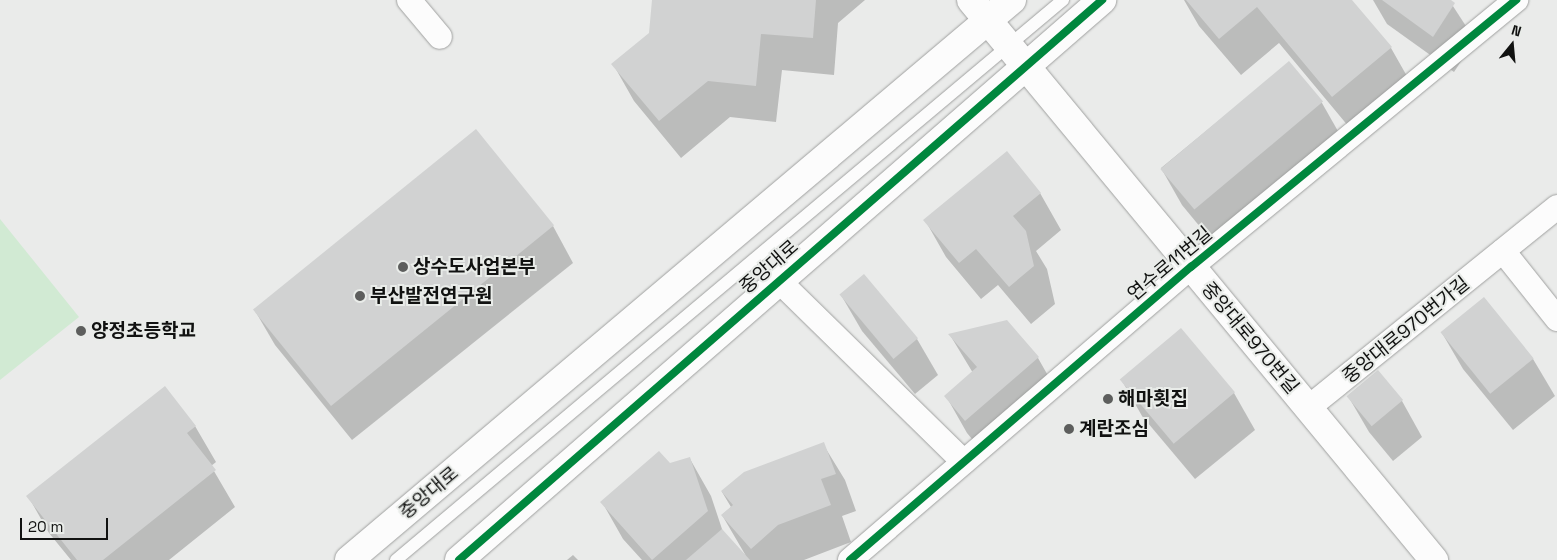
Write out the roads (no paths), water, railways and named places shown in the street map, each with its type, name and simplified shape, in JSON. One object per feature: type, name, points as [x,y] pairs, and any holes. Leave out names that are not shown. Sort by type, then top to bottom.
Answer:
[{"type":"main road","name":"중앙대로","points":[[349,560],[979,10],[1012,0]]},
{"type":"main road","name":"중앙대로","points":[[458,560],[778,280],[1017,55],[1102,0]]},
{"type":"main road","name":"중앙대로970번길","points":[[979,10],[1434,560]]},
{"type":"street","points":[[409,0],[440,37]]},
{"type":"street","name":"연수로11번길","points":[[850,560],[1191,267],[1516,0]]},
{"type":"street","name":"중앙대로970번가길","points":[[1308,408],[1557,207]]},
{"type":"street","points":[[1503,252],[1557,318]]},
{"type":"street","name":"중앙대로","points":[[778,280],[964,462]]},
{"type":"lane","points":[[396,560],[1017,55],[1063,0]]},
{"type":"place","name":"상수도사업본부","points":[[403,267]]},
{"type":"place","name":"부산발전연구원","points":[[360,296]]},
{"type":"place","name":"양정초등학교","points":[[81,331]]},
{"type":"place","name":"해마횟집","points":[[1108,399]]},
{"type":"place","name":"계란조심","points":[[1069,429]]}]
